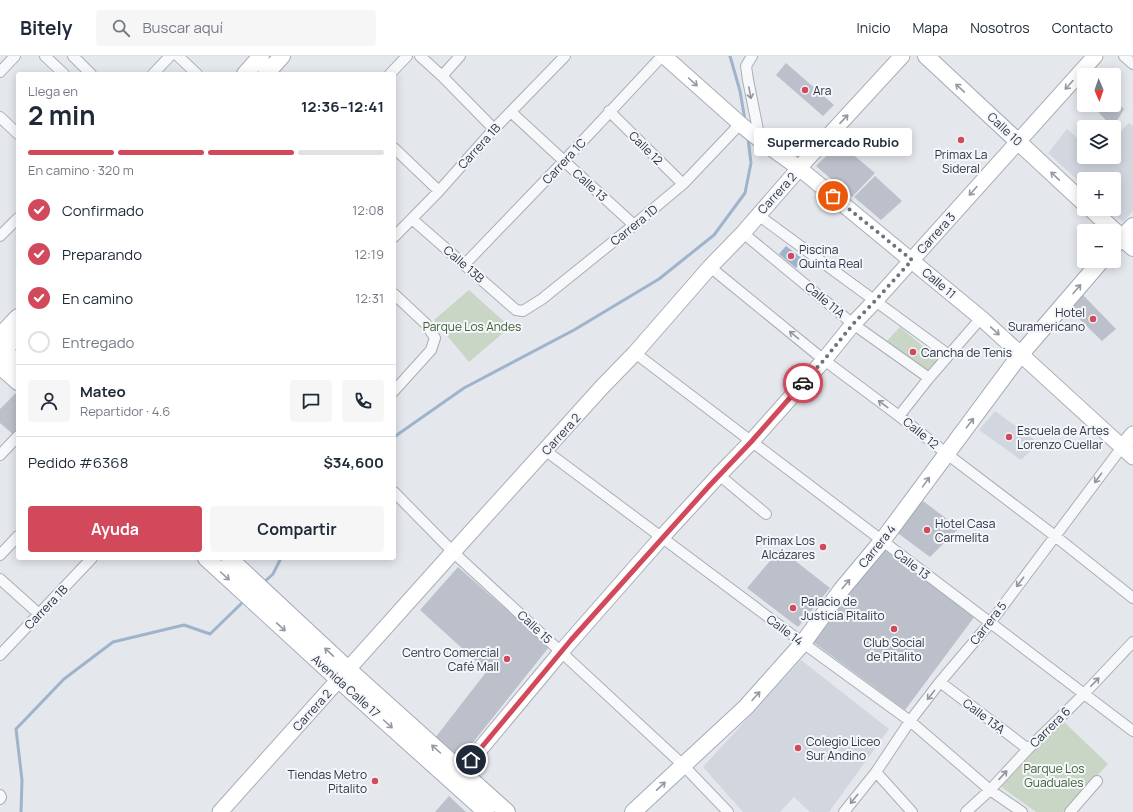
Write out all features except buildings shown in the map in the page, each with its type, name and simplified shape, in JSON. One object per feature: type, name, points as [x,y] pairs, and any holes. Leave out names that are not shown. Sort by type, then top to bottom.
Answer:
[{"type":"main road","points":[[247,72],[262,56]]},
{"type":"main road","points":[[268,72],[282,56]]},
{"type":"main road","name":"Calle 11","points":[[663,56],[750,132],[799,168],[981,318],[1133,457]]},
{"type":"main road","name":"Carrera 2","points":[[220,812],[799,168],[902,56]]},
{"type":"main road","name":"Calle 10","points":[[926,56],[1077,196]]},
{"type":"main road","name":"Carrera 3","points":[[461,772],[561,652],[662,537],[751,442],[824,360],[853,324],[1095,56]]},
{"type":"main road","points":[[1097,216],[1123,244],[1133,226]]},
{"type":"main road","name":"Carrera 4","points":[[633,812],[746,707],[803,643],[842,589],[882,541],[1020,355],[1095,268]]},
{"type":"main road","points":[[1,347],[16,321]]},
{"type":"main road","points":[[1,347],[16,336]]},
{"type":"main road","points":[[1,347],[16,362]]},
{"type":"main road","points":[[0,366],[16,380]]},
{"type":"main road","name":"Carrera 5","points":[[1122,447],[1133,434]]},
{"type":"main road","name":"Avenida Calle 17","points":[[209,560],[254,592],[343,674],[486,812]]},
{"type":"main road","name":"Avenida Calle 17","points":[[230,560],[254,592]]},
{"type":"main road","name":"Avenida Calle 17","points":[[343,674],[507,812]]},
{"type":"street","points":[[0,72],[15,56]]},
{"type":"street","points":[[45,56],[62,72]]},
{"type":"street","points":[[73,56],[89,72]]},
{"type":"street","points":[[155,72],[170,56]]},
{"type":"street","points":[[178,56],[195,72]]},
{"type":"street","points":[[392,72],[407,56]]},
{"type":"street","points":[[420,56],[442,76],[494,129]]},
{"type":"street","points":[[442,76],[460,56]]},
{"type":"street","name":"Carrera 1B","points":[[396,235],[439,191],[494,129],[564,56]]},
{"type":"street","name":"Carrera 1C","points":[[464,265],[663,56]]},
{"type":"street","points":[[750,132],[746,66],[752,56]]},
{"type":"street","points":[[1124,56],[1133,64]]},
{"type":"street","name":"Calle 12","points":[[610,111],[683,184]]},
{"type":"street","name":"Calle 13","points":[[511,112],[634,225]]},
{"type":"street","points":[[0,117],[16,132]]},
{"type":"street","name":"Carrera 1D","points":[[516,310],[523,310],[542,299],[683,184],[750,132]]},
{"type":"street","points":[[396,150],[439,191]]},
{"type":"street","points":[[758,215],[949,355]]},
{"type":"street","name":"Calle 13B","points":[[412,219],[516,310]]},
{"type":"street","points":[[1,233],[16,220]]},
{"type":"street","name":"Calle 11A","points":[[742,233],[853,324],[929,378]]},
{"type":"street","name":"Calle 12","points":[[710,267],[824,360],[900,416],[1133,598]]},
{"type":"street","points":[[396,296],[426,324],[435,338],[431,350],[396,388]]},
{"type":"street","points":[[900,416],[929,378],[981,318]]},
{"type":"street","name":"Calle 13","points":[[634,353],[1133,732]]},
{"type":"street","points":[[0,455],[16,438]]},
{"type":"street","name":"Carrera 5","points":[[844,812],[876,772],[910,721],[940,682],[990,623],[1122,447]]},
{"type":"street","name":"Calle 14","points":[[546,451],[910,721],[990,790],[1022,812]]},
{"type":"street","points":[[719,475],[766,514]]},
{"type":"street","name":"Calle 15","points":[[396,494],[453,552],[683,765],[728,812]]},
{"type":"street","points":[[0,554],[16,538]]},
{"type":"street","name":"Carrera 1B","points":[[0,655],[90,560]]},
{"type":"street","points":[[0,579],[39,614]]},
{"type":"street","name":"Carrera 6","points":[[966,812],[990,790],[1133,642]]},
{"type":"street","name":"Calle 13A","points":[[940,682],[1028,749]]},
{"type":"street","points":[[876,772],[912,812]]},
{"type":"street","points":[[1070,812],[1098,781]]},
{"type":"shaded area","points":[[1129,123],[1133,126],[1133,211],[1123,222],[1117,216],[1121,216],[1121,172],[1077,172],[1077,180],[1048,153],[1067,129],[1077,138],[1077,164],[1121,164],[1121,131]]},
{"type":"shaded area","name":"Escuela de Artes Lorenzo Cuellar","points":[[995,411],[1039,443],[1021,460],[979,430]]},
{"type":"shaded area","name":"Colegio Liceo Sur Andino","points":[[801,660],[889,729],[829,812],[810,812],[794,797],[780,812],[743,812],[703,767]]},
{"type":"green space","name":"Parque Los Andes","points":[[469,290],[510,327],[469,362],[434,320]]},
{"type":"green space","name":"Cancha de Tenis","points":[[900,327],[939,360],[927,375],[885,343]]},
{"type":"green space","name":"Parque Los Guaduales","points":[[1062,720],[1108,764],[1063,812],[1036,812],[1000,786]]},
{"type":"water","name":"Piscina Quinta Real","points":[[786,246],[803,259],[796,268],[779,254]]},
{"type":"waterway","points":[[730,56],[740,91],[745,120]]},
{"type":"waterway","points":[[396,436],[464,388],[574,330],[659,279],[714,235],[745,193],[751,163],[748,138]]},
{"type":"waterway","points":[[262,584],[273,574],[280,560]]},
{"type":"waterway","points":[[21,812],[22,780],[16,729],[64,679],[113,642],[184,625],[210,634],[245,600]]},
{"type":"way so far","points":[[803,383],[853,324],[912,260],[833,196]]},
{"type":"place","name":"Ara","points":[[805,90]]},
{"type":"place","name":"Primax La Sideral","points":[[961,140]]},
{"type":"place","name":"Supermercado Rubio","points":[[833,196]]},
{"type":"place","name":"Piscina Quinta Real","points":[[791,256]]},
{"type":"place","name":"Hotel Suramericano","points":[[1093,319]]},
{"type":"place","name":"Cancha de Tenis","points":[[913,352]]},
{"type":"place","name":"Escuela de Artes Lorenzo Cuellar","points":[[1009,437]]},
{"type":"place","name":"Hotel Casa Carmelita","points":[[927,530]]},
{"type":"place","name":"Primax Los Alcázares","points":[[823,547]]},
{"type":"place","name":"Palacio de Justicia Pitalito","points":[[793,608]]},
{"type":"place","name":"Club Social de Pitalito","points":[[894,629]]},
{"type":"place","name":"Centro Comercial Café Mall","points":[[507,659]]},
{"type":"place","name":"Colegio Liceo Sur Andino","points":[[798,748]]},
{"type":"place","name":"Tiendas Metro Pitalito","points":[[375,781]]},
{"type":"route","points":[[471,760],[571,640],[662,537],[751,442],[803,383]]}]
